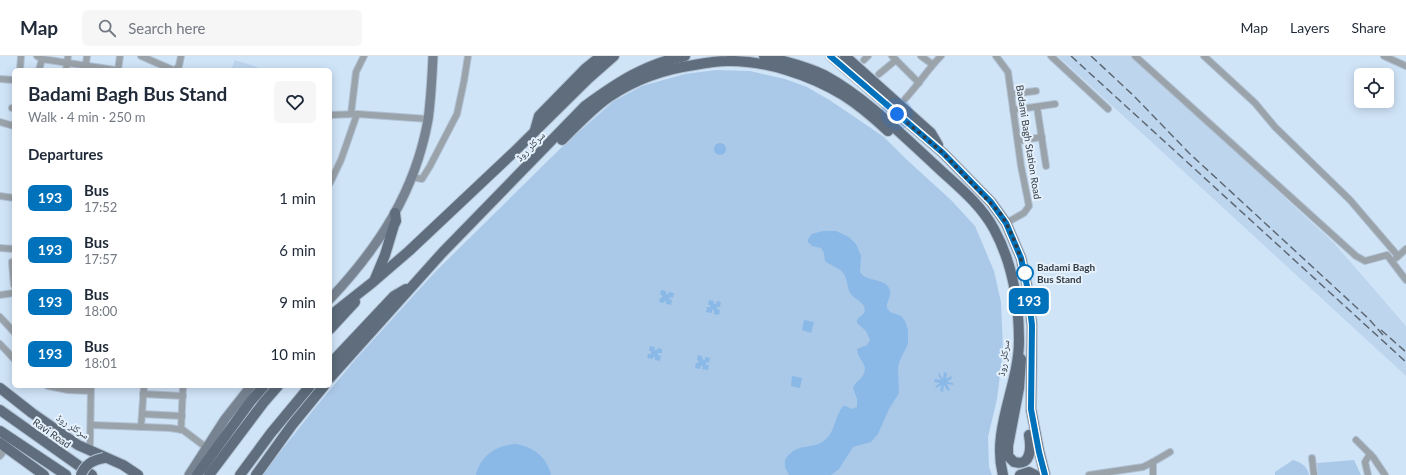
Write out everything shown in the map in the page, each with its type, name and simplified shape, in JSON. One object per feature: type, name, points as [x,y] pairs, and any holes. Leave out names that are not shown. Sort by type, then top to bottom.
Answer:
[{"type":"main road","points":[[534,132],[539,116],[585,69],[601,56]]},
{"type":"main road","name":"سرکلر روڈ","points":[[332,314],[409,251],[589,78],[614,56]]},
{"type":"main road","name":"سرکلر روڈ","points":[[332,376],[442,253],[585,106],[633,73],[661,62],[685,56]]},
{"type":"main road","name":"سرکلر روڈ","points":[[764,56],[823,74],[869,105],[974,202],[984,213],[994,228],[1001,242],[1013,281],[1019,341],[1000,437],[1000,454],[1003,475]]},
{"type":"main road","points":[[830,56],[943,153],[991,202],[1006,223],[1025,272],[1030,303],[1032,325],[1031,409],[1045,475]]},
{"type":"main road","points":[[846,56],[931,133],[943,153]]},
{"type":"main road","points":[[512,182],[530,171],[588,115],[610,97],[645,79],[668,70],[727,61],[749,62],[770,66],[792,72],[814,81],[842,95],[866,112],[902,143],[917,148]]},
{"type":"main road","points":[[373,282],[385,255],[396,221],[395,213]]},
{"type":"main road","name":"سرکلر روڈ","points":[[332,327],[373,282]]},
{"type":"main road","name":"سرکلر روڈ","points":[[332,362],[394,296],[413,285]]},
{"type":"main road","points":[[1019,341],[1021,378],[1007,451],[1008,456],[1014,462],[1018,463],[1025,461],[1030,454],[1031,445],[1028,422],[1031,409]]},
{"type":"main road","name":"سرکلر روڈ","points":[[0,388],[32,414],[78,445],[118,463],[138,475]]},
{"type":"main road","points":[[197,475],[250,402],[262,388]]},
{"type":"main road","points":[[210,475],[264,402],[276,388]]},
{"type":"main road","points":[[240,475],[271,433],[308,388]]},
{"type":"main road","points":[[256,475],[292,425],[322,388]]},
{"type":"main road","points":[[0,395],[17,409],[66,442],[84,451],[104,458],[132,475]]},
{"type":"main road","name":"Ravi Road","points":[[0,410],[92,475]]},
{"type":"main road","points":[[0,431],[66,475]]},
{"type":"main road","points":[[3,445],[41,474]]},
{"type":"main road","points":[[81,475],[84,468],[89,464],[104,458]]},
{"type":"main road","points":[[1020,475],[1029,472],[1035,475]]},
{"type":"street","points":[[20,68],[21,56]]},
{"type":"street","points":[[39,68],[39,57],[68,59],[86,68],[88,56]]},
{"type":"street","points":[[117,68],[120,56]]},
{"type":"street","points":[[141,56],[169,68]]},
{"type":"street","points":[[176,68],[179,66],[181,56]]},
{"type":"street","points":[[332,174],[341,160],[354,114],[356,72],[364,56]]},
{"type":"street","points":[[332,297],[348,280],[378,239],[395,213],[412,177],[428,119],[433,56]]},
{"type":"street","points":[[412,177],[422,179],[457,114],[468,56]]},
{"type":"street","points":[[921,56],[932,64]]},
{"type":"street","points":[[905,99],[919,83],[932,64],[942,56]]},
{"type":"street","name":"Badami Bagh Station Road","points":[[996,56],[1008,72],[1029,206],[1024,214],[1006,223]]},
{"type":"street","points":[[1051,56],[1108,108]]},
{"type":"street","points":[[1135,56],[1356,256],[1365,261],[1387,255],[1406,280]]},
{"type":"street","points":[[1204,56],[1255,102],[1275,127],[1350,200],[1398,256]]},
{"type":"street","points":[[1384,56],[1406,66]]},
{"type":"street","points":[[879,74],[894,58],[919,83]]},
{"type":"street","points":[[0,79],[12,80]]},
{"type":"street","points":[[1011,94],[1036,91]]},
{"type":"street","points":[[1013,110],[1055,104]]},
{"type":"street","points":[[1037,107],[1046,166]]},
{"type":"street","points":[[332,116],[354,114],[428,119]]},
{"type":"street","points":[[0,122],[12,125]]},
{"type":"street","points":[[1018,141],[1042,137]]},
{"type":"street","points":[[0,196],[12,198]]},
{"type":"street","points":[[0,248],[12,248]]},
{"type":"street","points":[[1391,261],[1406,250]]},
{"type":"street","points":[[0,295],[12,293]]},
{"type":"street","points":[[0,317],[12,330]]},
{"type":"street","points":[[0,344],[12,357]]},
{"type":"street","points":[[58,388],[68,390],[90,389],[91,425],[90,445],[87,450]]},
{"type":"street","points":[[141,427],[144,388]]},
{"type":"street","points":[[181,430],[183,388]]},
{"type":"street","points":[[189,475],[225,419],[250,388]]},
{"type":"street","points":[[144,394],[183,396]]},
{"type":"street","points":[[142,414],[182,416]]},
{"type":"street","points":[[91,425],[181,430],[207,448]]},
{"type":"street","points":[[1356,440],[1370,454],[1384,475]]},
{"type":"street","points":[[0,456],[3,445]]},
{"type":"street","points":[[1089,475],[1126,472],[1143,467],[1170,452]]},
{"type":"street","points":[[1368,475],[1365,462],[1370,454]]},
{"type":"street","points":[[1312,458],[1314,475]]},
{"type":"street","points":[[1153,462],[1153,475]]},
{"type":"shaded area","points":[[1058,56],[1132,56],[1334,243],[1406,326],[1406,376]]},
{"type":"shaded area","points":[[235,60],[260,68],[232,68]]},
{"type":"shaded area","points":[[716,70],[750,71],[785,79],[807,87],[831,101],[884,137],[951,200],[975,226],[994,271],[1001,302],[1003,351],[997,399],[988,437],[989,467],[992,475],[262,475],[355,360],[414,295],[436,271],[567,142],[614,101],[642,86],[685,74]]},
{"type":"shaded area","points":[[718,143],[722,143],[726,149],[722,155],[718,155],[714,151],[714,147]]},
{"type":"shaded area","points":[[823,231],[836,231],[849,237],[856,244],[861,256],[860,272],[867,278],[882,282],[889,287],[890,294],[887,308],[890,312],[901,316],[905,321],[908,330],[908,344],[898,367],[899,393],[889,409],[878,434],[871,442],[853,447],[839,469],[831,475],[789,475],[785,467],[785,460],[790,454],[800,448],[821,443],[826,439],[829,436],[843,406],[851,409],[857,407],[857,399],[853,388],[856,382],[862,377],[865,367],[857,349],[867,345],[870,340],[866,331],[857,323],[857,320],[865,310],[863,304],[850,292],[843,273],[825,261],[824,253],[821,248],[812,246],[808,242],[808,239],[812,234]]},
{"type":"shaded area","points":[[661,290],[666,291],[666,294],[669,292],[674,293],[673,298],[670,297],[669,299],[672,300],[671,305],[666,304],[666,301],[664,303],[659,302],[660,298],[662,298],[662,295],[660,295]]},
{"type":"shaded area","points":[[709,300],[714,301],[713,303],[716,304],[717,301],[721,302],[720,307],[717,307],[717,309],[720,310],[719,315],[714,314],[714,310],[712,310],[712,313],[706,312],[707,307],[710,307],[710,305],[708,305]]},
{"type":"shaded area","points":[[804,320],[814,322],[811,333],[802,330]]},
{"type":"shaded area","points":[[650,346],[655,347],[654,350],[657,350],[658,348],[662,349],[662,353],[658,353],[658,355],[661,356],[660,361],[655,360],[655,357],[653,357],[653,359],[647,358],[648,354],[651,354],[651,351],[649,351]]},
{"type":"shaded area","points":[[698,355],[702,356],[702,359],[705,360],[705,357],[710,358],[709,363],[706,362],[706,365],[709,365],[708,370],[702,369],[703,366],[701,366],[700,369],[695,368],[696,363],[699,361],[697,360]]},
{"type":"shaded area","points":[[944,372],[947,373],[946,379],[951,376],[952,378],[947,382],[953,383],[953,385],[947,384],[950,390],[948,391],[944,385],[943,392],[940,391],[942,385],[936,388],[935,387],[940,383],[934,382],[935,379],[941,380],[938,374],[939,373],[943,379]]},
{"type":"shaded area","points":[[792,376],[802,378],[800,388],[791,386]]},
{"type":"shaded area","points":[[516,444],[533,450],[543,458],[551,475],[476,475],[481,462],[490,452],[502,446]]},
{"type":"shaded area","points":[[1293,460],[1304,465],[1309,475],[1275,475],[1275,472]]},
{"type":"shaded area","points":[[1354,460],[1361,475],[1318,475],[1317,463]]},
{"type":"railway","points":[[1071,56],[1406,362]]},
{"type":"railway","points":[[1091,56],[1134,96],[1189,153],[1369,319],[1383,335]]},
{"type":"railway","points":[[1381,330],[1406,352]]},
{"type":"bus line","name":"193","points":[[830,56],[943,153],[991,202],[1006,223],[1021,258],[1030,303],[1032,325],[1031,409],[1045,475]]},
{"type":"place","name":"Badami Bagh Bus Stand","points":[[1025,273]]},
{"type":"route","points":[[897,114],[943,153],[1000,213],[1006,223],[1021,258],[1025,273]]}]
